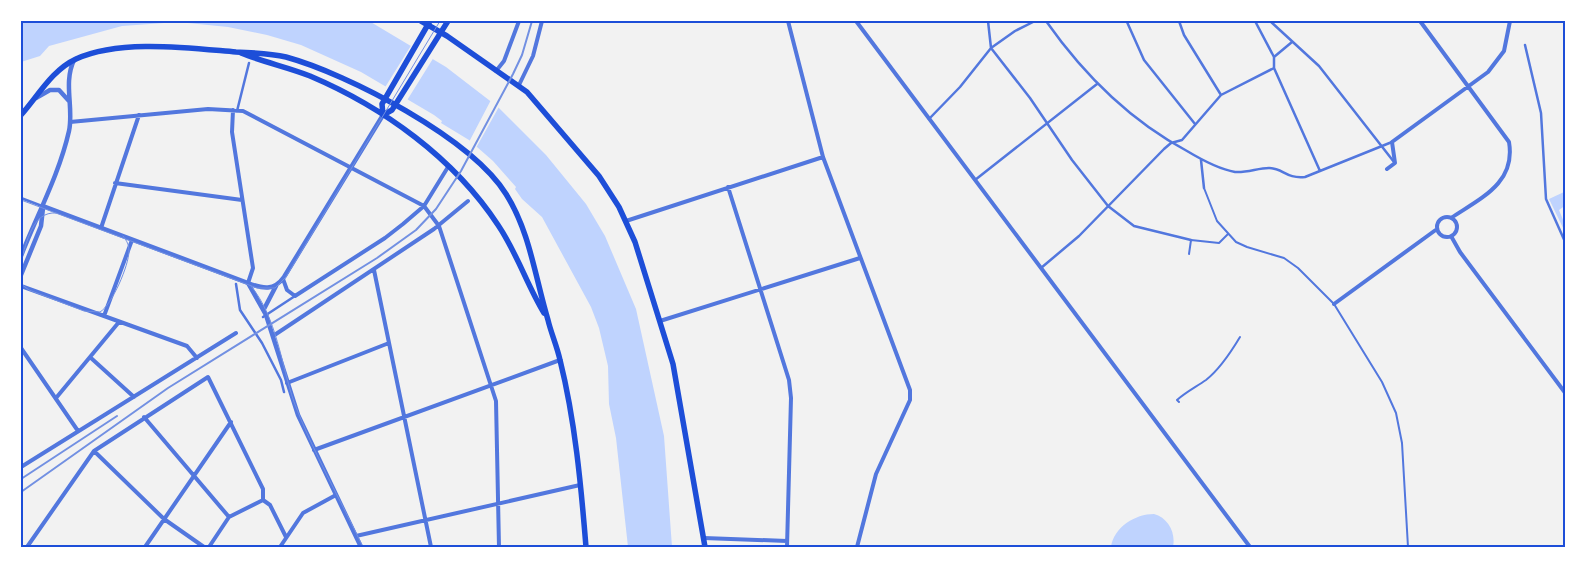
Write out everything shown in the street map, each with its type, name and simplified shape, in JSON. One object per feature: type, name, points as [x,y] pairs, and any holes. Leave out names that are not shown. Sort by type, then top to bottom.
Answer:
[{"type":"main road","points":[[421,21],[430,24],[519,86],[533,99],[599,176],[626,221],[673,364],[705,547]]},
{"type":"main road","points":[[383,116],[392,110],[448,21]]},
{"type":"main road","points":[[383,116],[382,104],[430,24]]},
{"type":"main road","points":[[21,114],[57,72],[74,60],[97,53],[146,47],[198,48],[237,52],[252,51],[282,56],[336,76],[416,119],[468,152],[497,181],[514,208],[531,255],[547,320],[560,360],[580,485],[586,547]]},
{"type":"main road","points":[[237,52],[295,70],[325,83],[407,132],[448,167],[476,194],[500,227],[514,250],[547,320]]},
{"type":"street","points":[[495,71],[504,61],[519,21]]},
{"type":"street","points":[[519,86],[533,56],[542,21]]},
{"type":"street","points":[[788,21],[823,157],[910,390],[910,400],[876,474],[858,547]]},
{"type":"street","points":[[856,21],[1250,547]]},
{"type":"street","points":[[988,21],[991,48],[1072,160],[1108,206],[1134,226],[1191,240]]},
{"type":"street","points":[[929,119],[960,88],[991,48],[1015,31],[1035,21]]},
{"type":"street","points":[[1046,21],[1097,84],[1149,129],[1171,143],[1223,169],[1241,172],[1270,168],[1295,178],[1320,171],[1392,142],[1469,88],[1488,72],[1504,51],[1510,21]]},
{"type":"street","points":[[1117,21],[1128,22],[1144,60],[1195,124]]},
{"type":"street","points":[[1179,21],[1184,35],[1221,94]]},
{"type":"street","points":[[1255,21],[1274,58],[1274,68],[1320,171]]},
{"type":"street","points":[[1270,21],[1319,66],[1395,163]]},
{"type":"street","points":[[1334,304],[1437,229],[1440,220],[1451,218],[1502,180],[1510,163],[1509,140],[1420,21]]},
{"type":"street","points":[[1274,58],[1292,42]]},
{"type":"street","points":[[1525,46],[1541,113],[1546,199],[1566,244]]},
{"type":"street","points":[[21,256],[34,222],[43,206],[70,122],[69,101],[71,97],[68,76],[74,60]]},
{"type":"street","points":[[248,283],[254,268],[232,132],[235,110],[249,63]]},
{"type":"street","points":[[1041,268],[1079,236],[1171,143],[1182,140],[1221,94],[1274,68]]},
{"type":"street","points":[[975,180],[1097,84]]},
{"type":"street","points":[[36,98],[50,90],[59,90],[69,101]]},
{"type":"street","points":[[1538,101],[1543,100]]},
{"type":"street","points":[[70,122],[208,109],[235,110],[250,113],[424,206],[439,226],[496,401],[499,547]]},
{"type":"street","points":[[100,228],[140,115]]},
{"type":"street","points":[[264,309],[277,285],[283,279],[383,116]]},
{"type":"street","points":[[1392,142],[1395,163]]},
{"type":"street","points":[[626,221],[823,157]]},
{"type":"street","points":[[1201,159],[1204,188]]},
{"type":"street","points":[[1387,169],[1395,163]]},
{"type":"street","points":[[265,316],[385,238],[424,206],[448,167]]},
{"type":"street","points":[[115,183],[242,200]]},
{"type":"street","points":[[728,188],[789,380],[791,398],[787,547]]},
{"type":"street","points":[[21,198],[248,283],[265,288],[277,285]]},
{"type":"street","points":[[273,336],[439,226],[468,201]]},
{"type":"street","points":[[21,275],[41,226],[43,206]]},
{"type":"street","points":[[1451,218],[1456,223],[1456,229],[1451,236]]},
{"type":"street","points":[[1437,229],[1442,236],[1451,236]]},
{"type":"street","points":[[1451,236],[1460,252],[1566,394]]},
{"type":"street","points":[[104,316],[132,240]]},
{"type":"street","points":[[660,321],[860,258]]},
{"type":"street","points":[[374,270],[432,547]]},
{"type":"street","points":[[283,279],[287,290],[295,296]]},
{"type":"street","points":[[248,283],[264,309],[294,404],[361,547]]},
{"type":"street","points":[[236,284],[240,310],[267,353],[284,392]]},
{"type":"street","points":[[21,286],[187,346],[197,358]]},
{"type":"street","points":[[56,398],[119,322]]},
{"type":"street","points":[[21,467],[236,333]]},
{"type":"street","points":[[287,383],[390,343]]},
{"type":"street","points":[[21,348],[78,431]]},
{"type":"street","points":[[91,358],[134,397]]},
{"type":"street","points":[[314,450],[560,360]]},
{"type":"street","points":[[29,546],[94,451],[208,377],[262,488],[264,500],[270,505],[286,537]]},
{"type":"street","points":[[144,417],[230,517]]},
{"type":"street","points":[[144,547],[192,474],[231,422]]},
{"type":"street","points":[[94,451],[164,519],[204,547]]},
{"type":"street","points":[[356,536],[580,485]]},
{"type":"street","points":[[280,547],[303,513],[336,495]]},
{"type":"street","points":[[209,547],[230,517],[264,500]]},
{"type":"street","points":[[704,538],[787,541]]},
{"type":"lane","points":[[1204,188],[1217,221],[1228,234],[1247,248],[1284,258],[1298,268],[1334,304],[1382,382],[1396,413],[1402,443],[1408,547]]},
{"type":"lane","points":[[1189,254],[1191,240],[1219,244],[1228,234]]},
{"type":"lane","points":[[1179,402],[1177,400],[1193,386],[1205,380],[1220,366],[1240,337]]},
{"type":"water","points":[[21,21],[369,21],[446,67],[498,107],[546,155],[586,204],[605,236],[636,309],[664,436],[672,547],[628,547],[616,438],[609,404],[608,366],[599,328],[591,307],[542,217],[522,199],[515,189],[516,187],[493,161],[469,140],[441,123],[442,121],[434,115],[361,72],[301,45],[267,35],[228,27],[178,22],[122,26],[49,46],[40,56],[21,62]]},
{"type":"water","points":[[1564,192],[1566,205],[1559,210],[1566,227],[1566,234],[1549,199]]},
{"type":"water","points":[[1154,514],[1170,526],[1174,541],[1173,547],[1111,547],[1116,533],[1126,523],[1140,516]]},
{"type":"pier","points":[[412,44],[434,57],[406,102],[384,89]]},
{"type":"pier","points":[[492,98],[500,105],[476,148],[469,142]]},
{"type":"tram line","points":[[21,200],[257,288],[275,288],[286,277],[440,21]]},
{"type":"tram line","points":[[21,260],[28,237],[36,223],[41,217],[56,213]]},
{"type":"tram line","points":[[21,284],[29,290],[84,311],[100,312],[110,301],[126,265],[129,249],[123,236]]},
{"type":"tram line","points":[[251,286],[267,312],[273,327],[289,387],[301,421],[363,547]]},
{"type":"railway","points":[[21,492],[168,388],[377,258],[416,230],[436,209],[461,171],[522,55],[532,21]]},
{"type":"railway","points":[[21,479],[117,416]]}]
